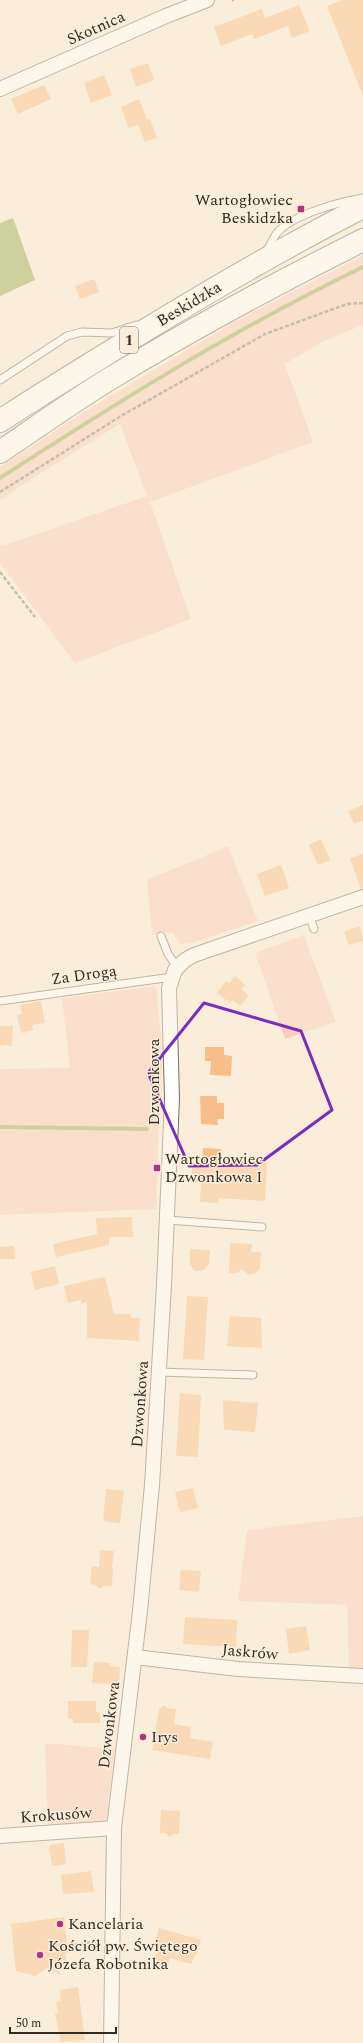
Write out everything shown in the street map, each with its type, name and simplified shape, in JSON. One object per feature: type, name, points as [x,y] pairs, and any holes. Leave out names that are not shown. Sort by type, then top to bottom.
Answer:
[{"type":"highway","name":"Beskidzka","points":[[0,421],[37,396],[176,311],[303,238],[363,207]]},
{"type":"highway","name":"Beskidzka","points":[[0,452],[110,378],[214,317],[271,286],[363,240]]},
{"type":"street","name":"Skotnica","points":[[0,89],[166,16],[207,0]]},
{"type":"street","points":[[174,972],[185,960],[194,955],[363,897]]},
{"type":"street","name":"Dzwonkowa","points":[[111,2043],[114,1828],[135,1657],[152,1485],[168,1220],[172,1099],[172,1053],[168,1000],[174,972]]},
{"type":"street","name":"Jaskrów","points":[[135,1657],[238,1669],[363,1676]]},
{"type":"street","name":"Krokusów","points":[[0,1836],[114,1828]]},
{"type":"lane","points":[[259,263],[277,233],[284,227],[321,208],[336,203],[363,198]]},
{"type":"lane","points":[[0,380],[67,336],[82,332],[112,333],[176,311]]},
{"type":"lane","points":[[309,916],[314,929]]},
{"type":"lane","points":[[161,936],[174,972]]},
{"type":"lane","name":"Za Drogą","points":[[0,1001],[174,972]]},
{"type":"lane","points":[[168,1220],[262,1227]]},
{"type":"lane","points":[[159,1372],[253,1375]]},
{"type":"path","points":[[0,492],[121,416],[265,334],[347,304],[363,303]]},
{"type":"path","points":[[0,572],[35,617]]},
{"type":"path","points":[[74,1945],[102,1941]]},
{"type":"highlighted area","points":[[204,1003],[301,1031],[332,1110],[257,1165],[189,1166],[148,1073]]},
{"type":"shaded area","points":[[13,218],[35,280],[0,296],[0,223]]},
{"type":"shaded area","points":[[363,255],[363,325],[324,341],[285,364],[313,442],[150,502],[191,619],[75,663],[0,563],[0,544],[2,546],[147,496],[120,424],[0,500],[0,467],[87,410],[236,321]]},
{"type":"shaded area","points":[[228,846],[258,921],[191,943],[180,944],[172,932],[152,935],[147,880]]},
{"type":"shaded area","points":[[304,935],[336,1022],[285,1039],[255,953]]},
{"type":"shaded area","points":[[156,986],[162,1044],[156,1209],[0,1215],[0,1069],[70,1068],[62,998]]},
{"type":"shaded area","points":[[363,1516],[363,1672],[349,1671],[347,1605],[238,1601],[247,1530]]},
{"type":"shaded area","points":[[45,1743],[115,1749],[106,1822],[48,1828]]},
{"type":"building","points":[[342,0],[363,0],[363,96],[327,6]]},
{"type":"building","points":[[299,5],[310,31],[292,38],[288,26],[254,39],[252,34],[221,46],[214,27],[262,9],[265,18]]},
{"type":"building","points":[[148,63],[154,80],[136,87],[130,69]]},
{"type":"building","points":[[104,75],[112,95],[91,103],[84,83]]},
{"type":"building","points":[[44,85],[51,99],[18,114],[11,99]]},
{"type":"building","points":[[139,99],[147,120],[150,119],[157,138],[145,142],[138,125],[129,128],[121,107]]},
{"type":"building","points":[[94,279],[99,292],[80,299],[75,286]]},
{"type":"building","points":[[363,805],[363,821],[354,824],[348,811]]},
{"type":"building","points":[[321,839],[330,860],[318,865],[309,845]]},
{"type":"building","points":[[363,854],[363,889],[361,889],[350,858]]},
{"type":"building","points":[[281,865],[289,888],[265,896],[257,874]]},
{"type":"building","points":[[360,926],[363,941],[349,945],[344,932]]},
{"type":"building","points":[[235,976],[245,985],[241,989],[249,996],[240,1006],[232,1000],[230,1003],[217,993],[226,981],[229,983]]},
{"type":"building","points":[[41,1001],[45,1023],[32,1025],[33,1030],[21,1033],[17,1015],[22,1014],[20,1005]]},
{"type":"building","points":[[0,1026],[13,1026],[12,1046],[0,1045]]},
{"type":"building","points":[[205,1047],[224,1047],[224,1055],[232,1056],[231,1076],[210,1075],[211,1061],[205,1061]]},
{"type":"building","points":[[200,1096],[217,1096],[217,1103],[224,1103],[224,1119],[217,1119],[218,1125],[201,1124]]},
{"type":"building","points":[[203,1148],[221,1149],[220,1160],[267,1163],[265,1201],[218,1198],[218,1203],[200,1202],[201,1183],[191,1183],[192,1166],[202,1167]]},
{"type":"building","points":[[132,1217],[133,1237],[109,1237],[109,1245],[56,1257],[53,1244],[97,1234],[96,1218]]},
{"type":"building","points":[[230,1243],[252,1244],[251,1252],[261,1252],[260,1269],[254,1274],[247,1274],[242,1269],[237,1273],[229,1273]]},
{"type":"building","points":[[14,1246],[15,1259],[0,1259],[0,1247]]},
{"type":"building","points":[[190,1249],[210,1250],[209,1264],[202,1271],[195,1271],[190,1265]]},
{"type":"building","points":[[55,1266],[59,1284],[35,1290],[31,1272]]},
{"type":"building","points":[[105,1277],[114,1314],[131,1314],[131,1318],[140,1318],[139,1341],[87,1338],[87,1302],[81,1304],[81,1300],[68,1303],[64,1286]]},
{"type":"building","points":[[187,1296],[208,1297],[204,1360],[183,1359]]},
{"type":"building","points":[[230,1316],[261,1318],[262,1348],[227,1346]]},
{"type":"building","points":[[180,1393],[201,1395],[198,1457],[176,1456]]},
{"type":"building","points":[[223,1400],[258,1403],[255,1432],[224,1430]]},
{"type":"building","points":[[193,1488],[198,1508],[180,1512],[175,1492]]},
{"type":"building","points":[[106,1489],[124,1491],[120,1523],[103,1521]]},
{"type":"building","points":[[100,1550],[114,1551],[112,1586],[104,1586],[100,1589],[96,1585],[90,1584],[92,1566],[99,1567]]},
{"type":"building","points":[[181,1570],[201,1571],[199,1592],[179,1590]]},
{"type":"building","points":[[185,1617],[237,1620],[236,1647],[183,1644]]},
{"type":"building","points":[[306,1626],[310,1650],[289,1654],[286,1629]]},
{"type":"building","points":[[72,1630],[89,1630],[87,1667],[71,1667]]},
{"type":"building","points":[[94,1662],[110,1663],[109,1666],[120,1667],[119,1685],[92,1683]]},
{"type":"building","points":[[68,1701],[96,1701],[96,1712],[100,1712],[100,1723],[73,1723],[73,1719],[68,1718]]},
{"type":"building","points":[[164,1705],[167,1708],[176,1709],[174,1724],[191,1727],[190,1738],[213,1742],[210,1759],[152,1750],[159,1709]]},
{"type":"building","points":[[161,1810],[180,1811],[179,1834],[174,1834],[170,1837],[165,1833],[160,1833]]},
{"type":"building","points":[[64,1843],[66,1864],[52,1866],[49,1845]]},
{"type":"building","points":[[91,1871],[94,1892],[63,1894],[61,1875]]},
{"type":"building","name":"Kościół pw. Świętego Józefa Robotnika","points":[[64,1917],[68,1953],[65,1953],[67,1967],[59,1968],[60,1975],[47,1968],[35,1976],[16,1971],[11,1924]]},
{"type":"building","points":[[159,1928],[201,1940],[197,1954],[191,1964],[170,1958],[168,1965],[154,1961],[159,1944],[155,1942]]},
{"type":"building","points":[[78,1987],[85,2040],[61,2042],[55,2013],[58,2013],[56,2002],[61,2001],[60,1990]]},
{"type":"waterway","points":[[0,478],[178,367],[269,315],[363,267]]},
{"type":"waterway","points":[[0,1127],[147,1129]]},
{"type":"place","name":"Wartogłowiec Beskidzka","points":[[301,209]]},
{"type":"place","name":"Wartogłowiec Dzwonkowa I","points":[[157,1168]]},
{"type":"place","name":"Irys","points":[[143,1737]]},
{"type":"place","name":"Kancelaria","points":[[60,1924]]},
{"type":"place","name":"Kościół pw. Świętego Józefa Robotnika","points":[[40,1955]]}]
